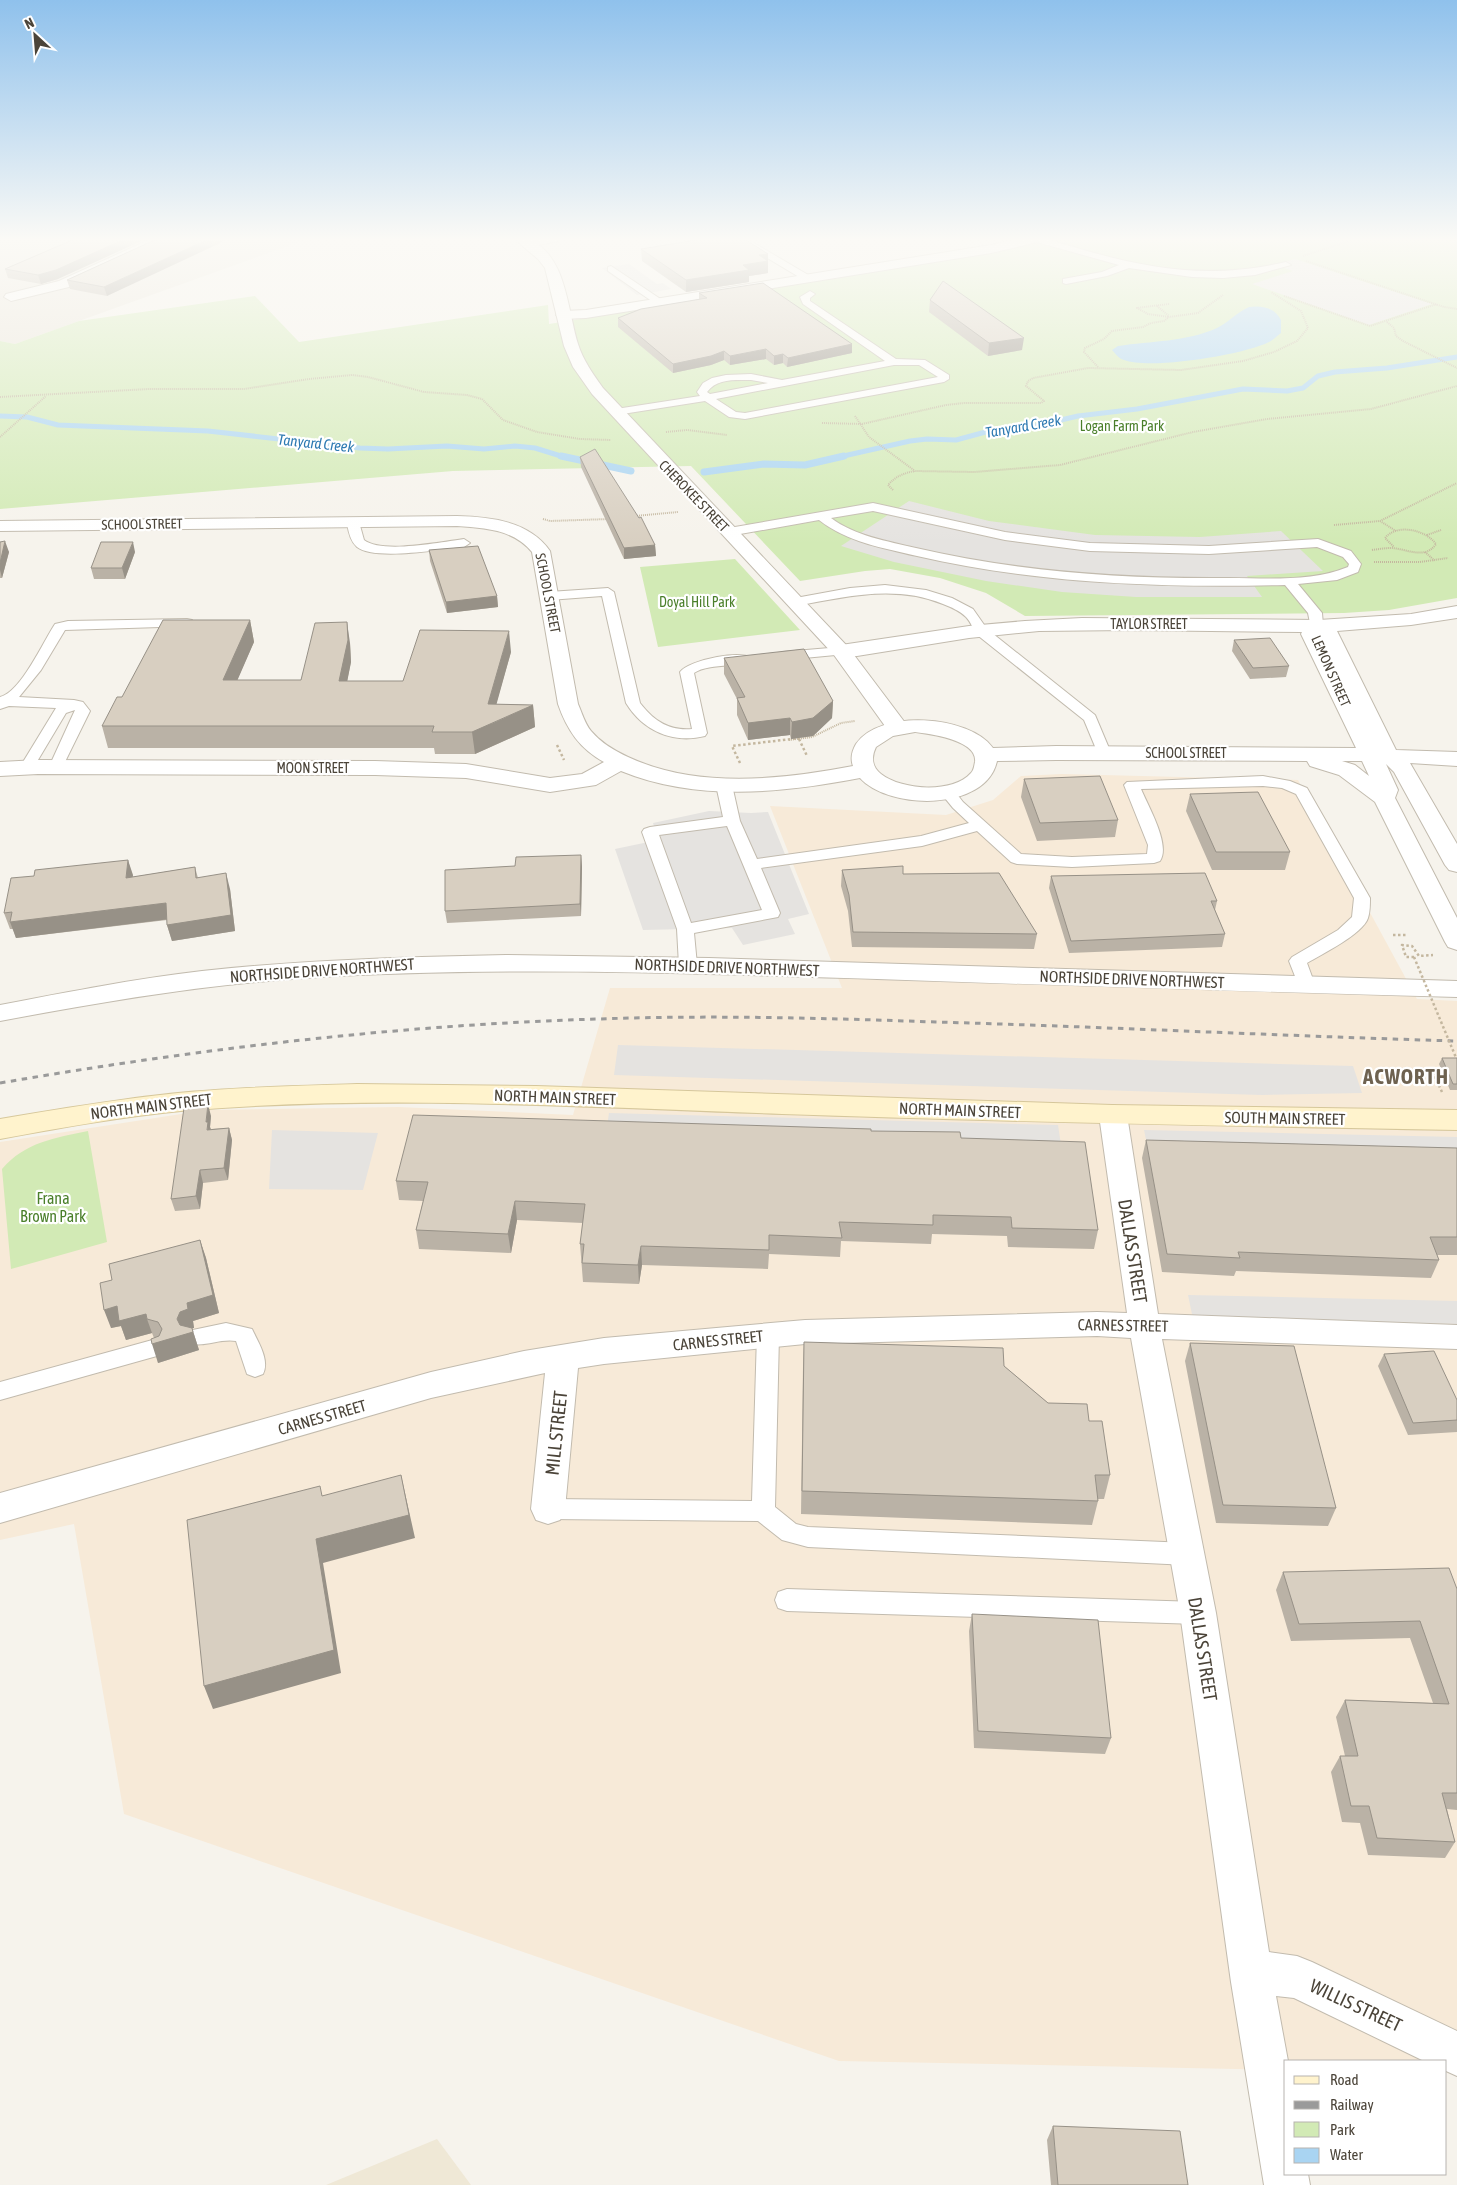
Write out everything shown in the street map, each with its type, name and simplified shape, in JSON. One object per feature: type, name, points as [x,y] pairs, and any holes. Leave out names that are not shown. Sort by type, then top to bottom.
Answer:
[{"type":"main road","name":"NORTH MAIN STREET","points":[[0,1128],[144,1105],[234,1096],[316,1093],[552,1096],[1113,1115]]},
{"type":"main road","name":"SOUTH MAIN STREET","points":[[1113,1115],[1457,1120]]},
{"type":"street","name":"CHEROKEE STREET","points":[[569,340],[581,367],[597,391],[841,651],[898,728]]},
{"type":"street","name":"SCHOOL STREET","points":[[0,526],[464,521],[486,523],[512,530],[531,540],[541,551],[568,704],[574,721],[584,736],[598,749],[621,762],[653,775],[682,781],[724,785],[814,779],[865,770]]},
{"type":"street","name":"TAYLOR STREET","points":[[841,651],[1029,626],[1082,624],[1316,625],[1386,622],[1457,612]]},
{"type":"street","name":"LEMON STREET","points":[[1316,625],[1311,634],[1379,755],[1387,790],[1384,798],[1457,942]]},
{"type":"street","points":[[933,727],[951,731],[966,737],[978,745],[985,755],[986,765],[982,775],[971,784],[936,794],[914,793],[893,788],[876,780],[865,770],[861,760],[862,749],[870,740],[882,733],[898,728],[933,727]]},
{"type":"street","name":"SCHOOL STREET","points":[[985,755],[1104,753],[1299,754],[1457,758]]},
{"type":"street","points":[[1299,754],[1346,770],[1384,798]]},
{"type":"street","name":"LEMON STREET","points":[[1379,755],[1403,769],[1457,865]]},
{"type":"street","name":"MOON STREET","points":[[0,769],[56,767],[375,768],[466,771],[550,785],[588,780],[621,762]]},
{"type":"street","name":"NORTHSIDE DRIVE NORTHWEST","points":[[0,1013],[126,989],[264,972],[345,966],[444,963],[688,965],[1457,989]]},
{"type":"street","name":"DALLAS STREET","points":[[1113,1115],[1144,1325],[1198,1612],[1251,1971],[1284,2173]]},
{"type":"street","name":"CARNES STREET","points":[[0,1508],[432,1385],[478,1374],[604,1352],[768,1335],[1087,1324],[1457,1337]]},
{"type":"street","name":"MILL STREET","points":[[548,1509],[563,1358]]},
{"type":"street","name":"WILLIS STREET","points":[[1251,1971],[1297,1977],[1457,2054]]},
{"type":"lane","points":[[862,340],[894,362]]},
{"type":"lane","points":[[616,412],[707,398],[782,384],[894,362],[921,362],[945,376],[938,381],[745,416],[733,415],[707,398],[702,392],[708,384],[731,377],[764,378],[782,384]]},
{"type":"lane","points":[[729,532],[864,508],[882,508],[996,534],[1099,548],[1208,550],[1318,543],[1347,554],[1354,564],[1354,569],[1338,576],[1290,581],[1198,584],[1113,581],[1037,574],[985,567],[893,546],[836,528],[821,516]]},
{"type":"lane","points":[[353,522],[355,534],[360,543],[371,549],[390,550],[464,543]]},
{"type":"lane","points":[[1290,581],[1315,613],[1316,625]]},
{"type":"lane","points":[[795,602],[877,589],[913,590],[961,607],[969,613],[982,631],[1090,718],[1104,753]]},
{"type":"lane","points":[[549,596],[608,592],[633,703],[636,710],[667,732],[690,734],[700,732],[687,672],[692,668],[706,663],[841,651]]},
{"type":"lane","points":[[3,702],[22,686],[60,627],[68,624],[204,623]]},
{"type":"lane","points":[[3,702],[78,704]]},
{"type":"lane","points":[[56,767],[83,711],[78,704]]},
{"type":"lane","points":[[27,768],[61,710],[78,704]]},
{"type":"lane","points":[[948,792],[958,805],[1017,859],[1072,862],[1154,858],[1156,845],[1132,784],[1263,781],[1284,784],[1302,791],[1362,898],[1360,918],[1344,934],[1298,961],[1306,985]]},
{"type":"lane","points":[[684,929],[772,913],[732,821],[724,785]]},
{"type":"lane","points":[[688,965],[684,929],[650,832],[732,821]]},
{"type":"lane","points":[[751,865],[922,841],[980,825]]},
{"type":"lane","points":[[196,1337],[219,1331],[236,1332],[244,1335],[251,1348],[255,1368]]},
{"type":"lane","points":[[763,1511],[768,1335]]},
{"type":"lane","points":[[0,1391],[156,1348]]},
{"type":"lane","points":[[548,1509],[763,1511],[790,1532],[808,1537],[1188,1554]]},
{"type":"lane","points":[[787,1600],[1198,1612]]},
{"type":"path","points":[[1098,367],[1084,352],[1085,348],[1102,340]]},
{"type":"path","points":[[1403,340],[1457,368]]},
{"type":"path","points":[[895,491],[888,485],[892,479],[915,471],[974,472],[1060,465],[1192,432],[1267,419],[1371,409],[1457,386]]},
{"type":"path","points":[[0,437],[46,396]]},
{"type":"path","points":[[874,442],[915,471]]},
{"type":"path","points":[[1330,526],[1380,521],[1457,483]]},
{"type":"path","points":[[633,516],[682,512]]},
{"type":"path","points":[[542,518],[550,521],[613,518]]},
{"type":"path","points":[[1380,521],[1396,531]]},
{"type":"path","points":[[1427,535],[1440,530]]},
{"type":"path","points":[[1396,531],[1414,531],[1427,535],[1436,544],[1433,549],[1424,552],[1408,552],[1394,547],[1385,538],[1388,533],[1396,531]]},
{"type":"path","points":[[1368,551],[1394,547]]},
{"type":"path","points":[[1424,552],[1435,561]]},
{"type":"path","points":[[1369,560],[1420,562],[1448,558]]},
{"type":"path","points":[[743,771],[732,746],[812,737],[841,723],[858,721]]},
{"type":"path","points":[[799,739],[810,762]]},
{"type":"path","points":[[1393,935],[1408,935]]},
{"type":"path","points":[[1436,955],[1419,956],[1412,946],[1402,946],[1406,957],[1414,956],[1457,1060]]},
{"type":"path","points":[[1442,1092],[1434,1073],[1451,1072]]},
{"type":"shaded area","points":[[0,340],[26,340],[15,344]]},
{"type":"shaded area","points":[[909,501],[989,521],[1095,535],[1200,537],[1281,531],[1323,571],[1247,576],[1262,597],[1136,597],[1062,592],[986,581],[894,562],[841,546]]},
{"type":"shaded area","points":[[1062,774],[1298,780],[1417,999],[1457,1001],[1457,2068],[1447,2068],[1447,2060],[1284,2060],[1284,2070],[839,2061],[124,1814],[74,1524],[0,1540],[0,1142],[207,1110],[398,1107],[573,1115],[610,988],[842,988],[770,806],[946,815],[993,800],[1021,776]]},
{"type":"shaded area","points":[[709,811],[768,812],[809,914],[788,919],[795,934],[743,945],[732,928],[643,930],[615,849],[658,840],[653,823]]},
{"type":"shaded area","points":[[618,1045],[1353,1066],[1362,1093],[1262,1095],[614,1075]]},
{"type":"shaded area","points":[[609,1113],[1058,1125],[1061,1145],[606,1133]]},
{"type":"shaded area","points":[[272,1130],[378,1133],[363,1190],[269,1189]]},
{"type":"shaded area","points":[[1144,1130],[1457,1137],[1457,1156],[1148,1149]]},
{"type":"shaded area","points":[[1188,1295],[1457,1301],[1457,1324],[1193,1319]]},
{"type":"shaded area","points":[[437,2139],[471,2185],[326,2185]]},
{"type":"green space","name":"Logan Farm Park","points":[[26,340],[297,340],[299,342],[313,340],[1457,340],[1457,598],[1389,610],[1344,613],[1025,616],[986,593],[940,578],[890,569],[800,581],[691,466],[453,471],[0,509],[0,341],[15,344]]},
{"type":"green space","name":"Doyal Hill Park","points":[[735,559],[800,630],[658,647],[640,567]]},
{"type":"green space","name":"Frana Brown Park","points":[[88,1131],[107,1242],[11,1269],[2,1169],[21,1153],[41,1142]]},
{"type":"water","points":[[1172,340],[1272,340],[1256,347],[1219,356],[1196,360],[1154,363],[1137,363],[1122,359],[1112,350],[1118,346]]},
{"type":"building","points":[[644,340],[846,340],[852,344],[788,358],[783,354],[774,356],[766,349],[730,356],[724,351],[711,356],[673,364]]},
{"type":"building","points":[[985,340],[1010,340],[989,343]]},
{"type":"building","points":[[595,449],[639,518],[641,517],[655,545],[624,548],[580,457]]},
{"type":"building","points":[[5,541],[0,563],[0,542]]},
{"type":"building","points":[[101,542],[133,542],[122,568],[91,568]]},
{"type":"building","points":[[478,546],[497,596],[446,602],[429,550]]},
{"type":"building","points":[[163,620],[250,620],[223,680],[301,680],[315,623],[347,622],[348,640],[339,681],[403,681],[420,630],[509,631],[488,704],[533,705],[472,732],[432,732],[434,726],[102,726],[117,697],[122,697]]},
{"type":"building","points":[[1270,638],[1289,666],[1253,668],[1234,640]]},
{"type":"building","points":[[804,649],[833,701],[813,718],[792,722],[790,718],[748,723],[737,698],[745,697],[724,658]]},
{"type":"building","points":[[1100,776],[1118,820],[1040,823],[1024,779]]},
{"type":"building","points":[[1258,792],[1290,852],[1216,852],[1190,794]]},
{"type":"building","points":[[581,855],[580,904],[445,911],[445,870],[515,866],[516,857]]},
{"type":"building","points":[[128,860],[126,878],[195,867],[196,878],[226,873],[231,915],[167,925],[166,903],[10,922],[12,912],[4,913],[11,878],[34,876],[35,870]]},
{"type":"building","points":[[903,866],[903,874],[999,873],[1037,934],[853,932],[849,895],[842,870]]},
{"type":"building","points":[[1205,873],[1217,901],[1211,901],[1225,934],[1071,941],[1051,876]]},
{"type":"building","points":[[1442,1058],[1457,1058],[1457,1084],[1453,1084]]},
{"type":"building","points":[[185,1101],[208,1104],[207,1130],[229,1128],[224,1168],[200,1170],[196,1196],[171,1199]]},
{"type":"building","points":[[413,1115],[871,1129],[871,1131],[960,1132],[961,1138],[1085,1142],[1098,1230],[1012,1228],[1011,1217],[933,1215],[933,1225],[839,1222],[842,1238],[769,1235],[769,1250],[641,1246],[638,1265],[582,1263],[584,1244],[580,1244],[585,1204],[515,1201],[508,1234],[416,1230],[428,1182],[396,1181]]},
{"type":"building","points":[[1146,1140],[1457,1148],[1457,1237],[1430,1237],[1439,1260],[1238,1252],[1240,1258],[1167,1254]]},
{"type":"building","points":[[200,1240],[213,1295],[187,1303],[188,1309],[180,1312],[177,1319],[180,1325],[192,1328],[193,1332],[152,1344],[151,1339],[159,1336],[162,1329],[158,1322],[147,1319],[146,1314],[119,1321],[117,1306],[104,1310],[100,1283],[112,1280],[109,1264]]},
{"type":"building","points":[[804,1342],[1003,1348],[1004,1366],[1048,1403],[1087,1404],[1089,1421],[1102,1421],[1110,1475],[1095,1475],[1098,1501],[802,1491]]},
{"type":"building","points":[[1190,1343],[1294,1346],[1336,1508],[1223,1505]]},
{"type":"building","points":[[1434,1351],[1457,1400],[1457,1420],[1413,1423],[1384,1354]]},
{"type":"building","points":[[401,1475],[409,1515],[316,1539],[334,1650],[204,1686],[187,1520],[320,1486],[322,1496]]},
{"type":"building","points":[[1449,1568],[1457,1589],[1457,1793],[1442,1793],[1455,1842],[1377,1838],[1369,1806],[1351,1806],[1340,1756],[1358,1756],[1345,1700],[1449,1704],[1420,1621],[1299,1624],[1283,1572]]},
{"type":"building","points":[[972,1614],[1098,1620],[1111,1738],[978,1731]]},
{"type":"building","points":[[1053,2126],[1180,2131],[1188,2185],[1058,2185]]},
{"type":"waterway","name":"Tanyard Creek","points":[[839,457],[910,441],[927,439],[956,440],[993,430],[1031,427],[1078,416],[1137,409],[1243,389],[1287,391],[1303,388],[1318,376],[1335,372],[1387,368],[1457,357]]},
{"type":"waterway","name":"Tanyard Creek","points":[[0,416],[27,417],[58,425],[208,431],[360,448],[388,449],[447,446],[484,449],[515,446],[535,448],[564,457]]},
{"type":"waterway","name":"Tanyard Creek","points":[[561,456],[631,471]]},
{"type":"waterway","name":"Tanyard Creek","points":[[704,472],[764,464],[805,465],[844,456]]},
{"type":"railway","points":[[0,1083],[223,1049],[298,1040],[448,1027],[598,1019],[725,1017],[851,1019],[1457,1041]]},
{"type":"district","name":"ACWORTH","points":[[1406,1076]]}]
